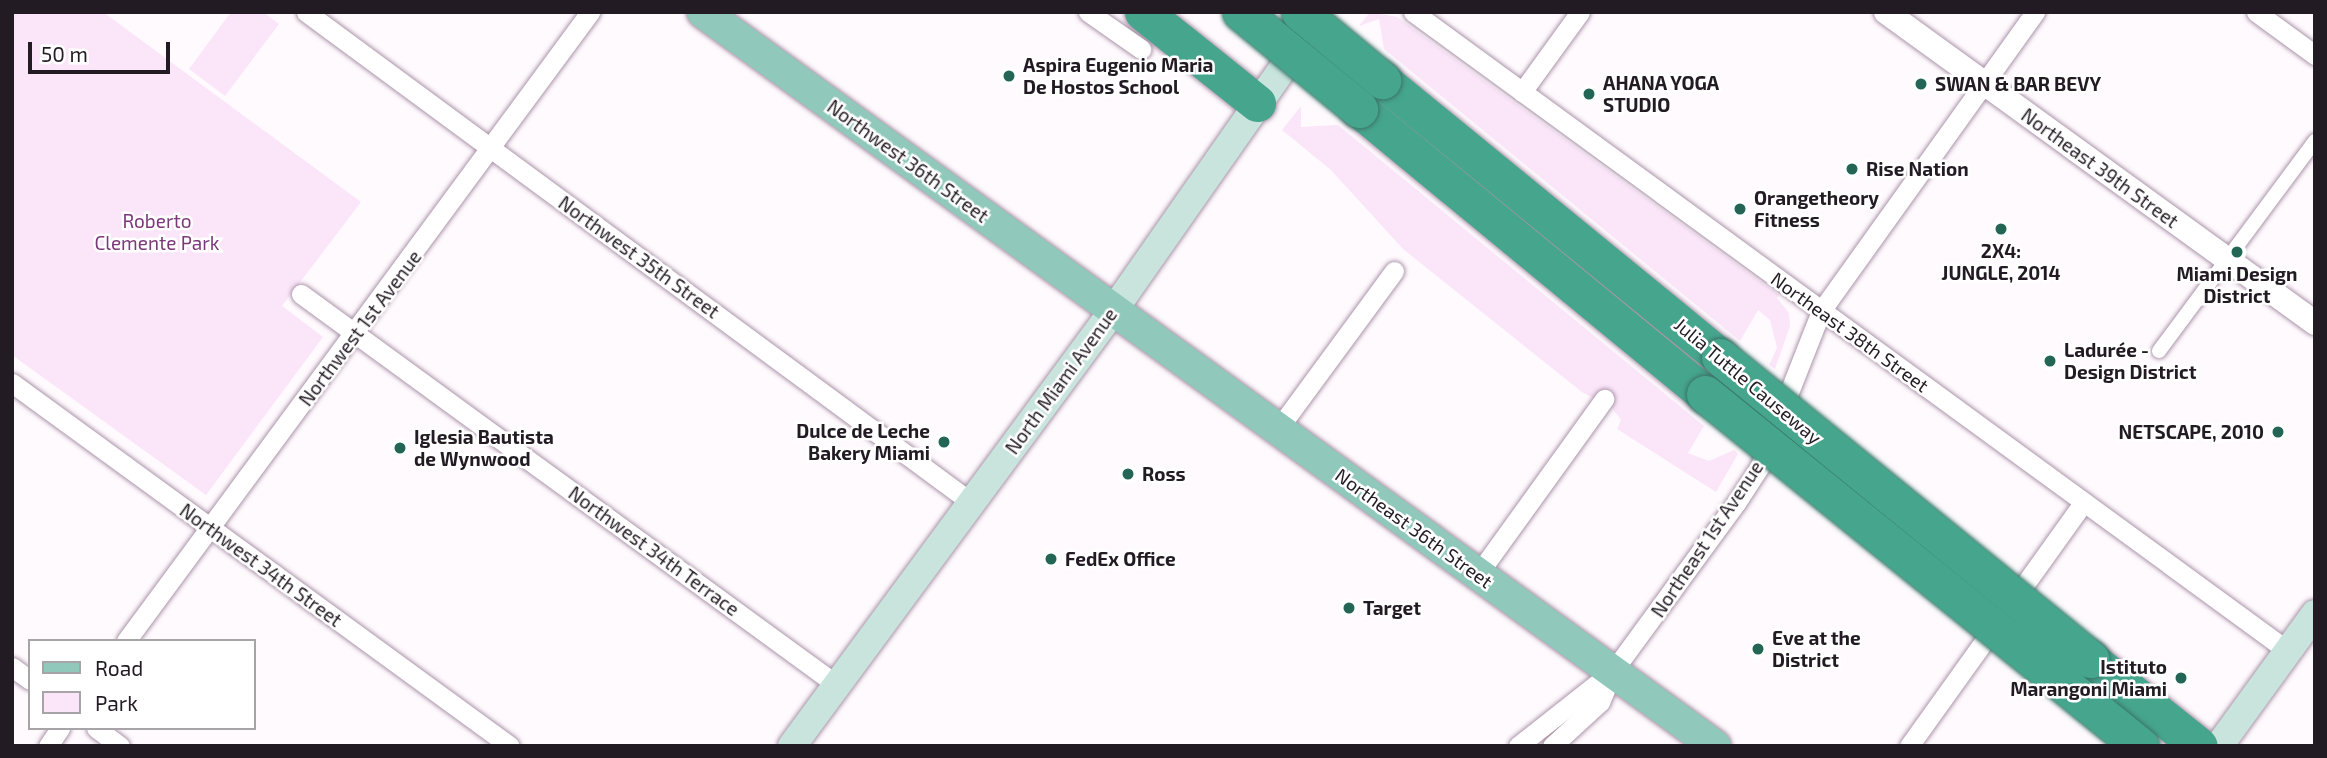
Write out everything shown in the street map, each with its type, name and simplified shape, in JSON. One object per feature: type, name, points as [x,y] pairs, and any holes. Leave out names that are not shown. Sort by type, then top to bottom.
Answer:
[{"type":"highway","points":[[1143,12],[1258,103]]},
{"type":"highway","name":"Julia Tuttle Causeway","points":[[1241,12],[1705,394],[2140,746]]},
{"type":"highway","name":"Julia Tuttle Causeway","points":[[1300,12],[2199,746]]},
{"type":"main road","name":"Northwest 36th Street","points":[[703,12],[1113,311]]},
{"type":"main road","name":"North Miami Avenue","points":[[792,746],[1113,311],[1323,12]]},
{"type":"main road","name":"Northeast 36th Street","points":[[1113,311],[1715,746]]},
{"type":"main road","points":[[2219,746],[2315,614]]},
{"type":"street","name":"Northwest 35th Street","points":[[306,12],[972,503]]},
{"type":"street","name":"Northwest 1st Avenue","points":[[127,639],[356,334],[590,12]]},
{"type":"street","points":[[1088,12],[1140,49]]},
{"type":"street","name":"Northeast 38th Street","points":[[1413,12],[2288,651]]},
{"type":"street","points":[[1522,92],[1580,12]]},
{"type":"street","name":"Northeast 39th Street","points":[[1886,12],[2228,263],[2315,323]]},
{"type":"street","name":"Northeast 1st Avenue","points":[[1613,671],[1758,470],[1821,311],[2035,12]]},
{"type":"street","points":[[2256,12],[2315,55]]},
{"type":"street","points":[[2159,351],[2228,263],[2315,141]]},
{"type":"street","points":[[1278,429],[1394,271]]},
{"type":"street","name":"Northwest 34th Terrace","points":[[301,294],[836,685]]},
{"type":"street","name":"Northwest 34th Street","points":[[12,383],[510,746]]},
{"type":"street","points":[[1478,574],[1604,399]]},
{"type":"street","points":[[1909,746],[2084,502]]},
{"type":"street","points":[[12,667],[28,679]]},
{"type":"street","points":[[1518,746],[1613,671]]},
{"type":"street","points":[[1552,746],[1600,702],[1613,671]]},
{"type":"street","points":[[48,746],[59,730]]},
{"type":"street","points":[[99,730],[120,746]]},
{"type":"green space","name":"Roberto Clemente Park","points":[[12,12],[103,12],[361,202],[282,306],[323,337],[206,495],[12,355]]},
{"type":"green space","points":[[231,12],[263,12],[279,24],[225,96],[189,69]]},
{"type":"green space","points":[[1370,12],[1397,17],[1779,295],[1777,298],[1789,313],[1790,326],[1775,369],[1769,365],[1777,348],[1770,320],[1758,310],[1740,341],[1384,49],[1379,19],[1359,26]]},
{"type":"green space","points":[[1301,106],[1301,127],[1338,125],[1704,426],[1688,453],[1709,461],[1734,450],[1738,454],[1716,492],[1617,429],[1621,420],[1612,408],[1582,392],[1403,249],[1331,170],[1282,130]]},
{"type":"place","name":"Aspira Eugenio Maria De Hostos School","points":[[1009,76]]},
{"type":"place","name":"SWAN & BAR BEVY","points":[[1921,84]]},
{"type":"place","name":"AHANA YOGA STUDIO","points":[[1589,94]]},
{"type":"place","name":"Rise Nation","points":[[1852,169]]},
{"type":"place","name":"Orangetheory Fitness","points":[[1740,209]]},
{"type":"place","name":"2X4: JUNGLE, 2014","points":[[2001,229]]},
{"type":"place","name":"Miami Design District","points":[[2237,252]]},
{"type":"place","name":"Ladurée - Design District","points":[[2050,361]]},
{"type":"place","name":"NETSCAPE, 2010","points":[[2278,432]]},
{"type":"place","name":"Dulce de Leche Bakery Miami","points":[[944,442]]},
{"type":"place","name":"Iglesia Bautista de Wynwood","points":[[400,448]]},
{"type":"place","name":"Ross","points":[[1128,474]]},
{"type":"place","name":"FedEx Office","points":[[1051,559]]},
{"type":"place","name":"Target","points":[[1349,608]]},
{"type":"place","name":"Eve at the District","points":[[1758,649]]},
{"type":"place","name":"Istituto Marangoni Miami","points":[[2181,678]]}]
